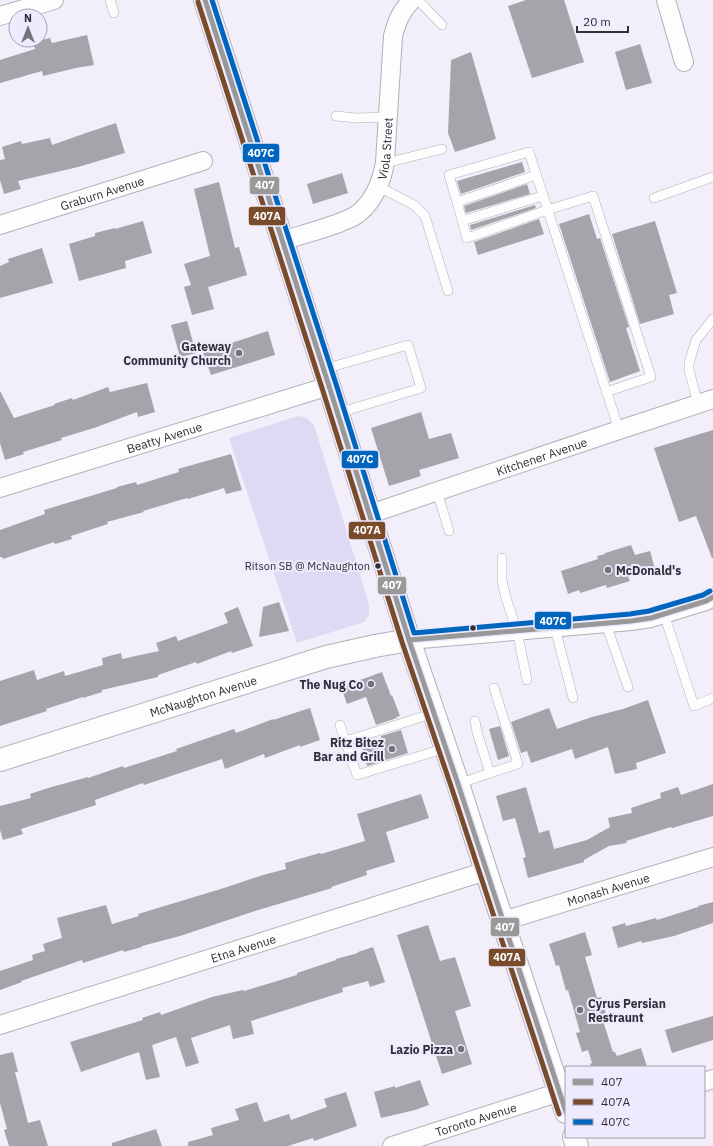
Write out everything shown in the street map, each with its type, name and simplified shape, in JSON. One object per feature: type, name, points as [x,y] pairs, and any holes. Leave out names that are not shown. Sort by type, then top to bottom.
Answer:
[{"type":"main road","points":[[205,0],[327,378],[409,640],[563,1102]]},
{"type":"main road","name":"McNaughton Avenue","points":[[0,760],[326,657],[409,640]]},
{"type":"street","points":[[0,16],[54,0]]},
{"type":"street","name":"Viola Street","points":[[282,241],[331,226],[354,217],[367,205],[379,187],[385,162],[393,36],[397,21],[404,8],[412,0]]},
{"type":"street","points":[[666,0],[684,62]]},
{"type":"street","name":"Graburn Avenue","points":[[0,225],[204,162]]},
{"type":"street","name":"Beatty Avenue","points":[[0,488],[327,378]]},
{"type":"street","name":"Kitchener Avenue","points":[[370,514],[618,430],[706,402]]},
{"type":"street","points":[[409,640],[631,621],[651,618],[711,602]]},
{"type":"street","name":"Monash Avenue","points":[[503,921],[713,857]]},
{"type":"street","name":"Etna Avenue","points":[[0,1025],[486,871]]},
{"type":"street","name":"Toronto Avenue","points":[[392,1146],[563,1102]]},
{"type":"lane","points":[[110,0],[114,13]]},
{"type":"lane","points":[[418,0],[442,25]]},
{"type":"lane","points":[[336,116],[356,118],[388,117]]},
{"type":"lane","points":[[385,162],[394,162],[442,149]]},
{"type":"lane","points":[[606,392],[651,378],[593,196],[547,210],[467,238],[449,175],[528,152],[536,175],[542,196],[547,210],[618,430]]},
{"type":"lane","points":[[457,202],[536,175]]},
{"type":"lane","points":[[654,198],[713,177]]},
{"type":"lane","points":[[379,187],[414,205],[425,216],[448,291]]},
{"type":"lane","points":[[462,221],[542,196]]},
{"type":"lane","points":[[706,402],[689,370],[689,363],[696,340],[713,319]]},
{"type":"lane","points":[[327,378],[408,345],[421,388],[338,413]]},
{"type":"lane","points":[[437,491],[450,531]]},
{"type":"lane","points":[[502,558],[502,582],[516,631],[527,680]]},
{"type":"lane","points":[[664,614],[694,706],[713,698]]},
{"type":"lane","points":[[606,624],[628,687]]},
{"type":"lane","points":[[555,628],[573,698]]},
{"type":"lane","points":[[458,784],[518,764],[494,688]]},
{"type":"lane","points":[[346,741],[434,713]]},
{"type":"lane","points":[[475,721],[490,773]]},
{"type":"lane","points":[[340,724],[357,775],[446,748]]},
{"type":"shaded area","points":[[298,416],[307,418],[314,425],[369,604],[369,615],[364,622],[297,643],[229,438]]},
{"type":"building","points":[[526,0],[564,0],[584,62],[532,78],[508,6]]},
{"type":"building","points":[[87,35],[94,65],[43,76],[42,71],[0,83],[0,60],[35,48],[48,48],[48,38],[50,38],[52,43]]},
{"type":"building","points":[[640,44],[652,83],[626,90],[615,52]]},
{"type":"building","points":[[471,52],[496,139],[455,152],[448,133],[451,60]]},
{"type":"building","points":[[116,123],[125,153],[78,167],[18,181],[21,189],[4,194],[0,180],[0,160],[5,159],[2,147],[21,141],[22,144],[50,138],[52,145]]},
{"type":"building","points":[[522,162],[525,172],[461,194],[457,181]]},
{"type":"building","points":[[342,173],[348,193],[313,204],[307,184]]},
{"type":"building","points":[[219,182],[235,248],[239,247],[247,275],[208,287],[214,309],[192,315],[184,287],[191,285],[184,264],[210,256],[194,189]]},
{"type":"building","points":[[527,184],[530,194],[466,213],[464,206]]},
{"type":"building","points":[[535,205],[536,208],[471,230],[470,225]]},
{"type":"building","points":[[589,214],[597,239],[600,238],[629,327],[626,328],[640,371],[610,382],[559,224]]},
{"type":"building","points":[[539,219],[544,234],[478,255],[474,242]]},
{"type":"building","points":[[143,221],[152,253],[125,261],[126,268],[79,281],[69,244],[95,236],[95,233]]},
{"type":"building","points":[[655,221],[677,293],[669,295],[674,314],[640,324],[612,234]]},
{"type":"building","points":[[42,248],[53,283],[0,298],[0,266],[9,262],[8,259]]},
{"type":"building","points":[[187,321],[196,353],[180,357],[171,325]]},
{"type":"building","name":"Gateway Community Church","points":[[268,331],[275,355],[211,375],[203,352]]},
{"type":"building","points":[[147,383],[155,412],[138,417],[137,412],[94,428],[61,438],[62,440],[23,452],[24,454],[5,460],[0,443],[0,391],[14,418],[72,398],[73,400],[108,387],[110,392]]},
{"type":"building","points":[[421,412],[429,439],[451,433],[459,458],[419,470],[421,476],[389,486],[371,428]]},
{"type":"building","points":[[713,430],[712,558],[696,516],[679,522],[654,448]]},
{"type":"building","points":[[231,454],[242,490],[226,494],[224,488],[188,499],[187,498],[107,522],[108,524],[71,536],[72,539],[55,544],[54,542],[3,559],[0,557],[0,530],[45,514],[44,510],[117,487],[136,482],[137,485],[179,472],[178,469]]},
{"type":"building","name":"McDonald's","points":[[631,545],[635,555],[650,551],[655,569],[628,577],[630,581],[607,588],[606,585],[580,593],[579,590],[568,594],[561,571],[598,559],[597,556]]},
{"type":"building","points":[[279,602],[289,631],[259,637],[263,607]]},
{"type":"building","points":[[238,607],[253,646],[232,653],[231,651],[197,664],[196,662],[158,675],[158,677],[102,690],[102,692],[46,709],[47,711],[0,726],[0,681],[34,670],[37,680],[64,671],[65,676],[103,665],[102,658],[121,653],[122,659],[159,651],[156,643],[176,636],[178,641],[228,623],[224,613]]},
{"type":"building","points":[[382,672],[400,716],[376,725],[366,697],[347,704],[341,687]]},
{"type":"building","points":[[648,700],[666,753],[636,763],[637,769],[615,774],[608,747],[575,759],[572,749],[531,763],[527,751],[521,753],[511,722],[549,708],[557,729]]},
{"type":"building","points":[[310,708],[320,740],[300,747],[300,745],[265,758],[264,754],[225,769],[222,759],[144,785],[143,783],[95,800],[96,805],[21,829],[23,834],[3,840],[0,830],[0,806],[31,798],[30,794],[48,788],[88,778],[123,766],[124,768],[177,751],[176,749],[234,729],[236,733],[273,719]]},
{"type":"building","points":[[500,726],[509,756],[498,760],[489,729]]},
{"type":"building","points":[[401,730],[408,753],[367,766],[362,747],[382,741],[381,736]]},
{"type":"building","points":[[713,784],[713,816],[626,841],[627,843],[609,846],[584,860],[584,862],[528,878],[523,858],[526,857],[515,818],[503,821],[496,796],[526,787],[539,833],[549,830],[554,849],[587,840],[610,827],[608,818],[632,813],[631,808],[661,798],[660,793],[678,787],[681,795]]},
{"type":"building","points":[[421,794],[429,818],[386,832],[395,862],[366,871],[367,875],[331,887],[332,888],[142,947],[124,952],[123,950],[83,963],[82,960],[21,981],[22,982],[0,990],[0,971],[33,960],[32,955],[45,951],[43,944],[62,938],[57,918],[106,905],[112,924],[139,916],[138,914],[286,869],[285,863],[365,841],[357,814]]},
{"type":"building","points":[[713,902],[713,923],[674,936],[642,943],[641,941],[618,948],[612,927],[625,923],[626,926],[656,918],[657,920]]},
{"type":"building","points":[[428,925],[440,961],[455,957],[471,1006],[455,1011],[472,1064],[442,1074],[397,935]]},
{"type":"building","points":[[585,932],[592,955],[585,957],[597,998],[601,997],[607,1017],[602,1018],[613,1052],[615,1052],[617,1056],[641,1048],[647,1066],[591,1066],[590,1064],[592,1063],[588,1050],[582,1052],[576,1033],[580,1032],[568,990],[566,991],[559,965],[556,966],[549,944]]},
{"type":"building","points":[[373,947],[385,982],[370,987],[368,981],[342,988],[343,992],[251,1021],[254,1034],[233,1039],[230,1025],[191,1038],[199,1063],[186,1067],[176,1037],[152,1045],[160,1077],[146,1080],[139,1052],[81,1072],[70,1042],[143,1020],[142,1018],[160,1012],[161,1015],[212,997],[244,991],[297,975],[297,973]]},
{"type":"building","points":[[713,1016],[713,1040],[672,1053],[665,1030]]},
{"type":"building","points":[[13,1052],[18,1072],[15,1072],[28,1123],[40,1120],[48,1146],[9,1146],[4,1130],[7,1129],[0,1103],[0,1055]]},
{"type":"building","points":[[420,1080],[429,1105],[381,1118],[374,1092],[395,1086],[395,1088]]},
{"type":"building","points":[[346,1092],[357,1126],[314,1141],[313,1138],[288,1146],[188,1146],[188,1142],[213,1135],[211,1128],[239,1120],[235,1109],[257,1102],[264,1122],[289,1114],[291,1120],[327,1107],[324,1099]]},
{"type":"building","points":[[156,1129],[162,1146],[112,1146],[112,1143]]},
{"type":"transit line","name":"407","points":[[205,0],[409,640],[565,1109]]},
{"type":"transit line","name":"407C","points":[[212,0],[336,384],[414,633],[630,614],[649,611],[703,595],[710,591]]},
{"type":"transit line","name":"407A","points":[[198,2],[402,642],[559,1114]]},
{"type":"transit line","name":"407","points":[[409,640],[631,621],[651,618],[706,601],[713,597]]},
{"type":"place","name":"Gateway Community Church","points":[[239,353]]},
{"type":"place","name":"Ritson SB @ McNaughton","points":[[378,566]]},
{"type":"place","name":"McDonald's","points":[[608,570]]},
{"type":"place","name":"The Nug Co","points":[[371,684]]},
{"type":"place","name":"Ritz Bitez Bar and Grill","points":[[392,749]]},
{"type":"place","name":"Cyrus Persian Restraunt","points":[[580,1010]]},
{"type":"place","name":"Lazio Pizza","points":[[461,1049]]}]
